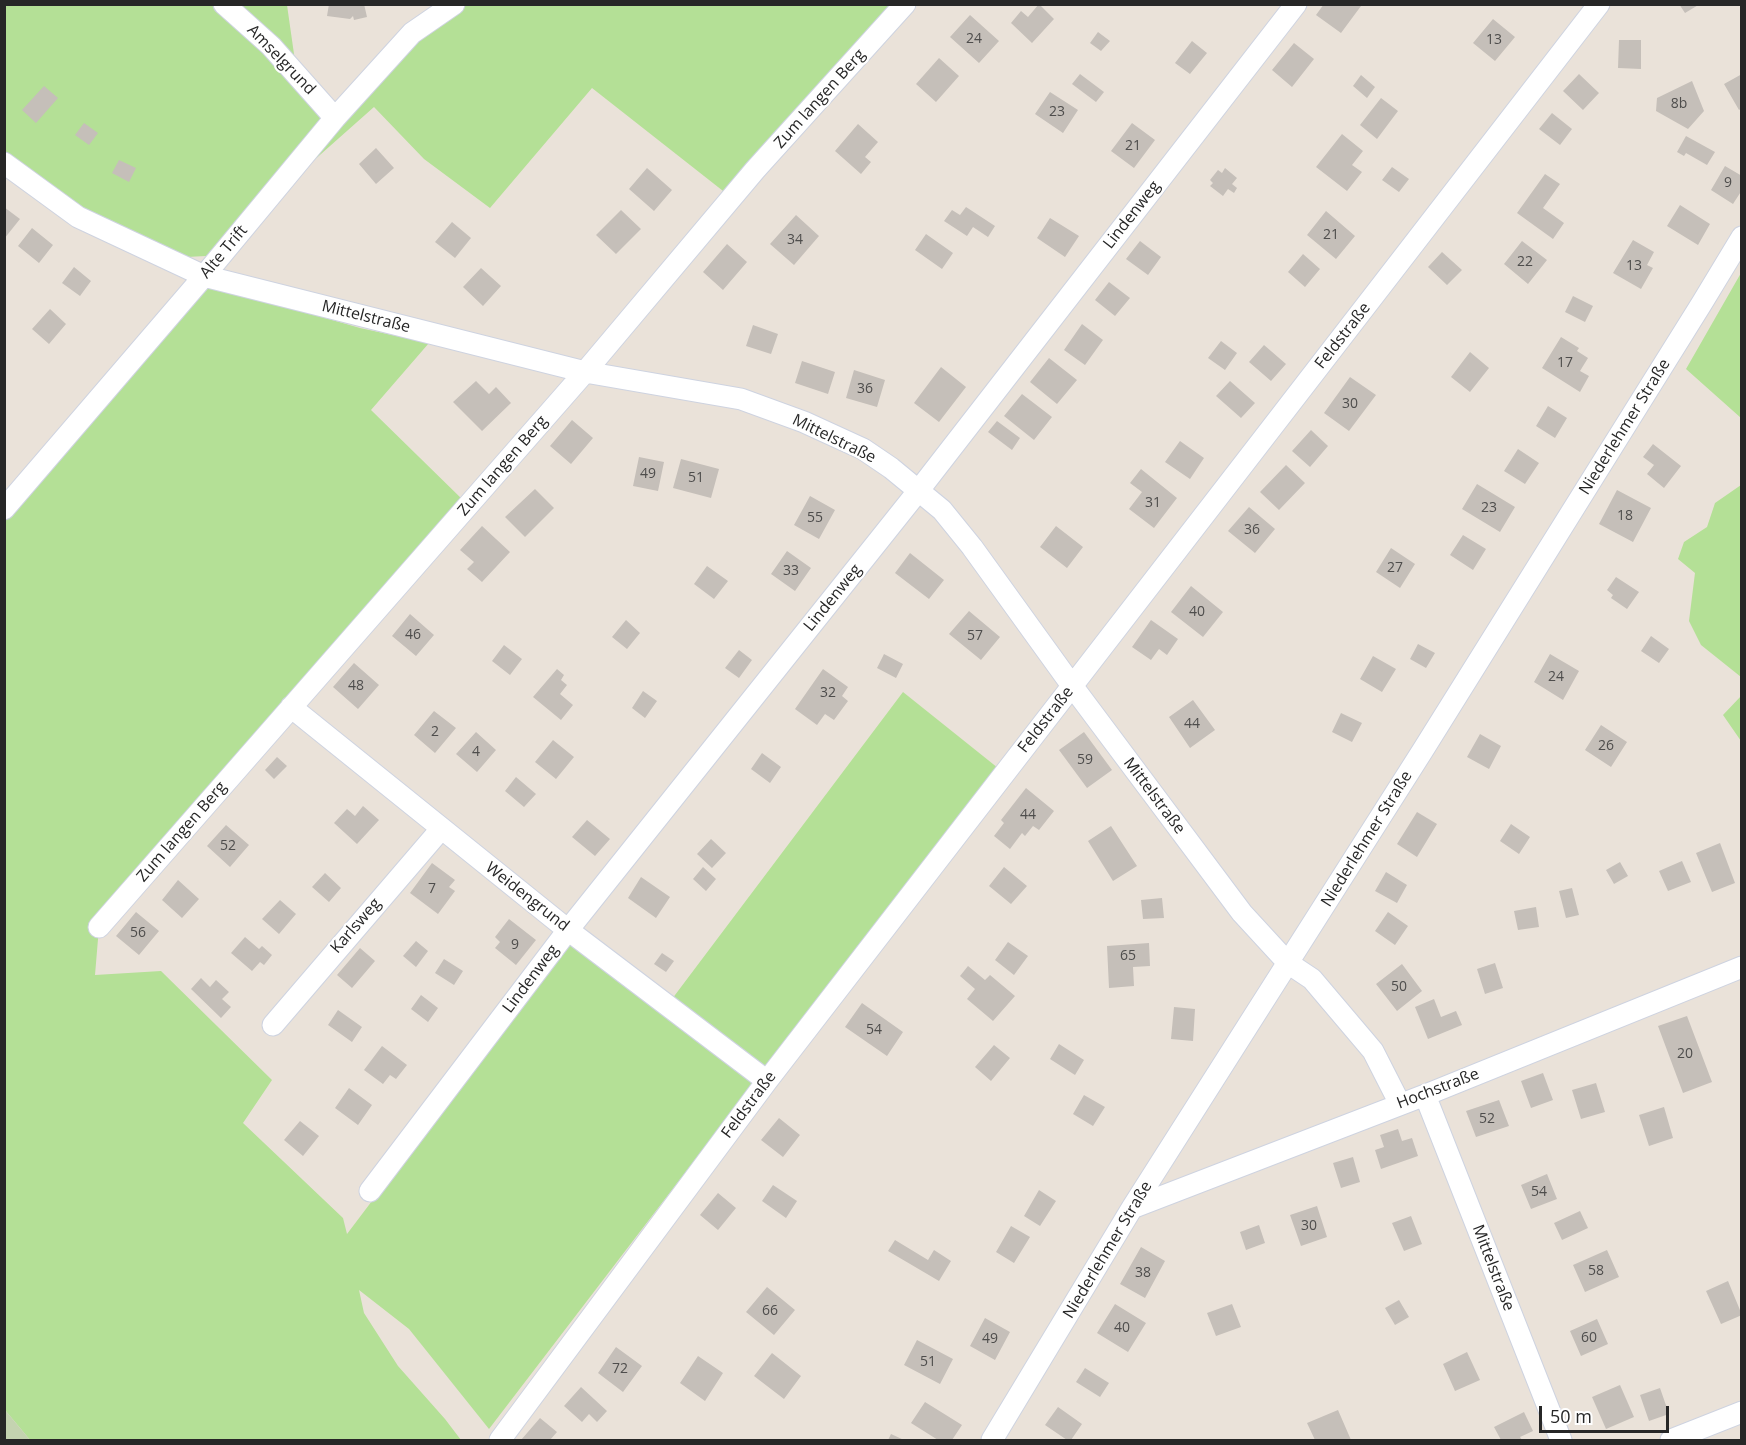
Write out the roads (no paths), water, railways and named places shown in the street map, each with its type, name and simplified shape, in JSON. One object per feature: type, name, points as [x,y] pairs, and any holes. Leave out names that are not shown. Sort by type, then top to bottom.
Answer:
[{"type":"street","name":"Amselgrund","points":[[224,4],[271,46],[335,118]]},
{"type":"street","name":"Alte Trift","points":[[4,509],[204,276],[335,118],[412,33],[454,4]]},
{"type":"street","name":"Zum langen Berg","points":[[99,927],[585,372],[755,170],[905,4]]},
{"type":"street","name":"Lindenweg","points":[[370,1191],[568,930],[920,490],[1296,4]]},
{"type":"street","name":"Feldstraße","points":[[500,1440],[767,1081],[1599,4]]},
{"type":"street","name":"Mittelstraße","points":[[4,163],[78,217],[204,276],[585,372],[741,399],[804,422],[863,449],[920,490],[942,510],[972,547],[1072,687],[1242,913],[1288,963],[1312,979],[1372,1051],[1400,1104]]},
{"type":"street","name":"Niederlehmer Straße","points":[[992,1440],[1132,1208],[1423,750],[1742,237]]},
{"type":"street","name":"Weidengrund","points":[[291,707],[568,930],[767,1081]]},
{"type":"street","name":"Karlsweg","points":[[273,1025],[441,829]]},
{"type":"street","name":"Hochstraße","points":[[1132,1208],[1425,1095],[1742,967]]},
{"type":"street","name":"Mittelstraße","points":[[1425,1095],[1561,1440]]},
{"type":"street","points":[[1671,1440],[1742,1412]]}]
